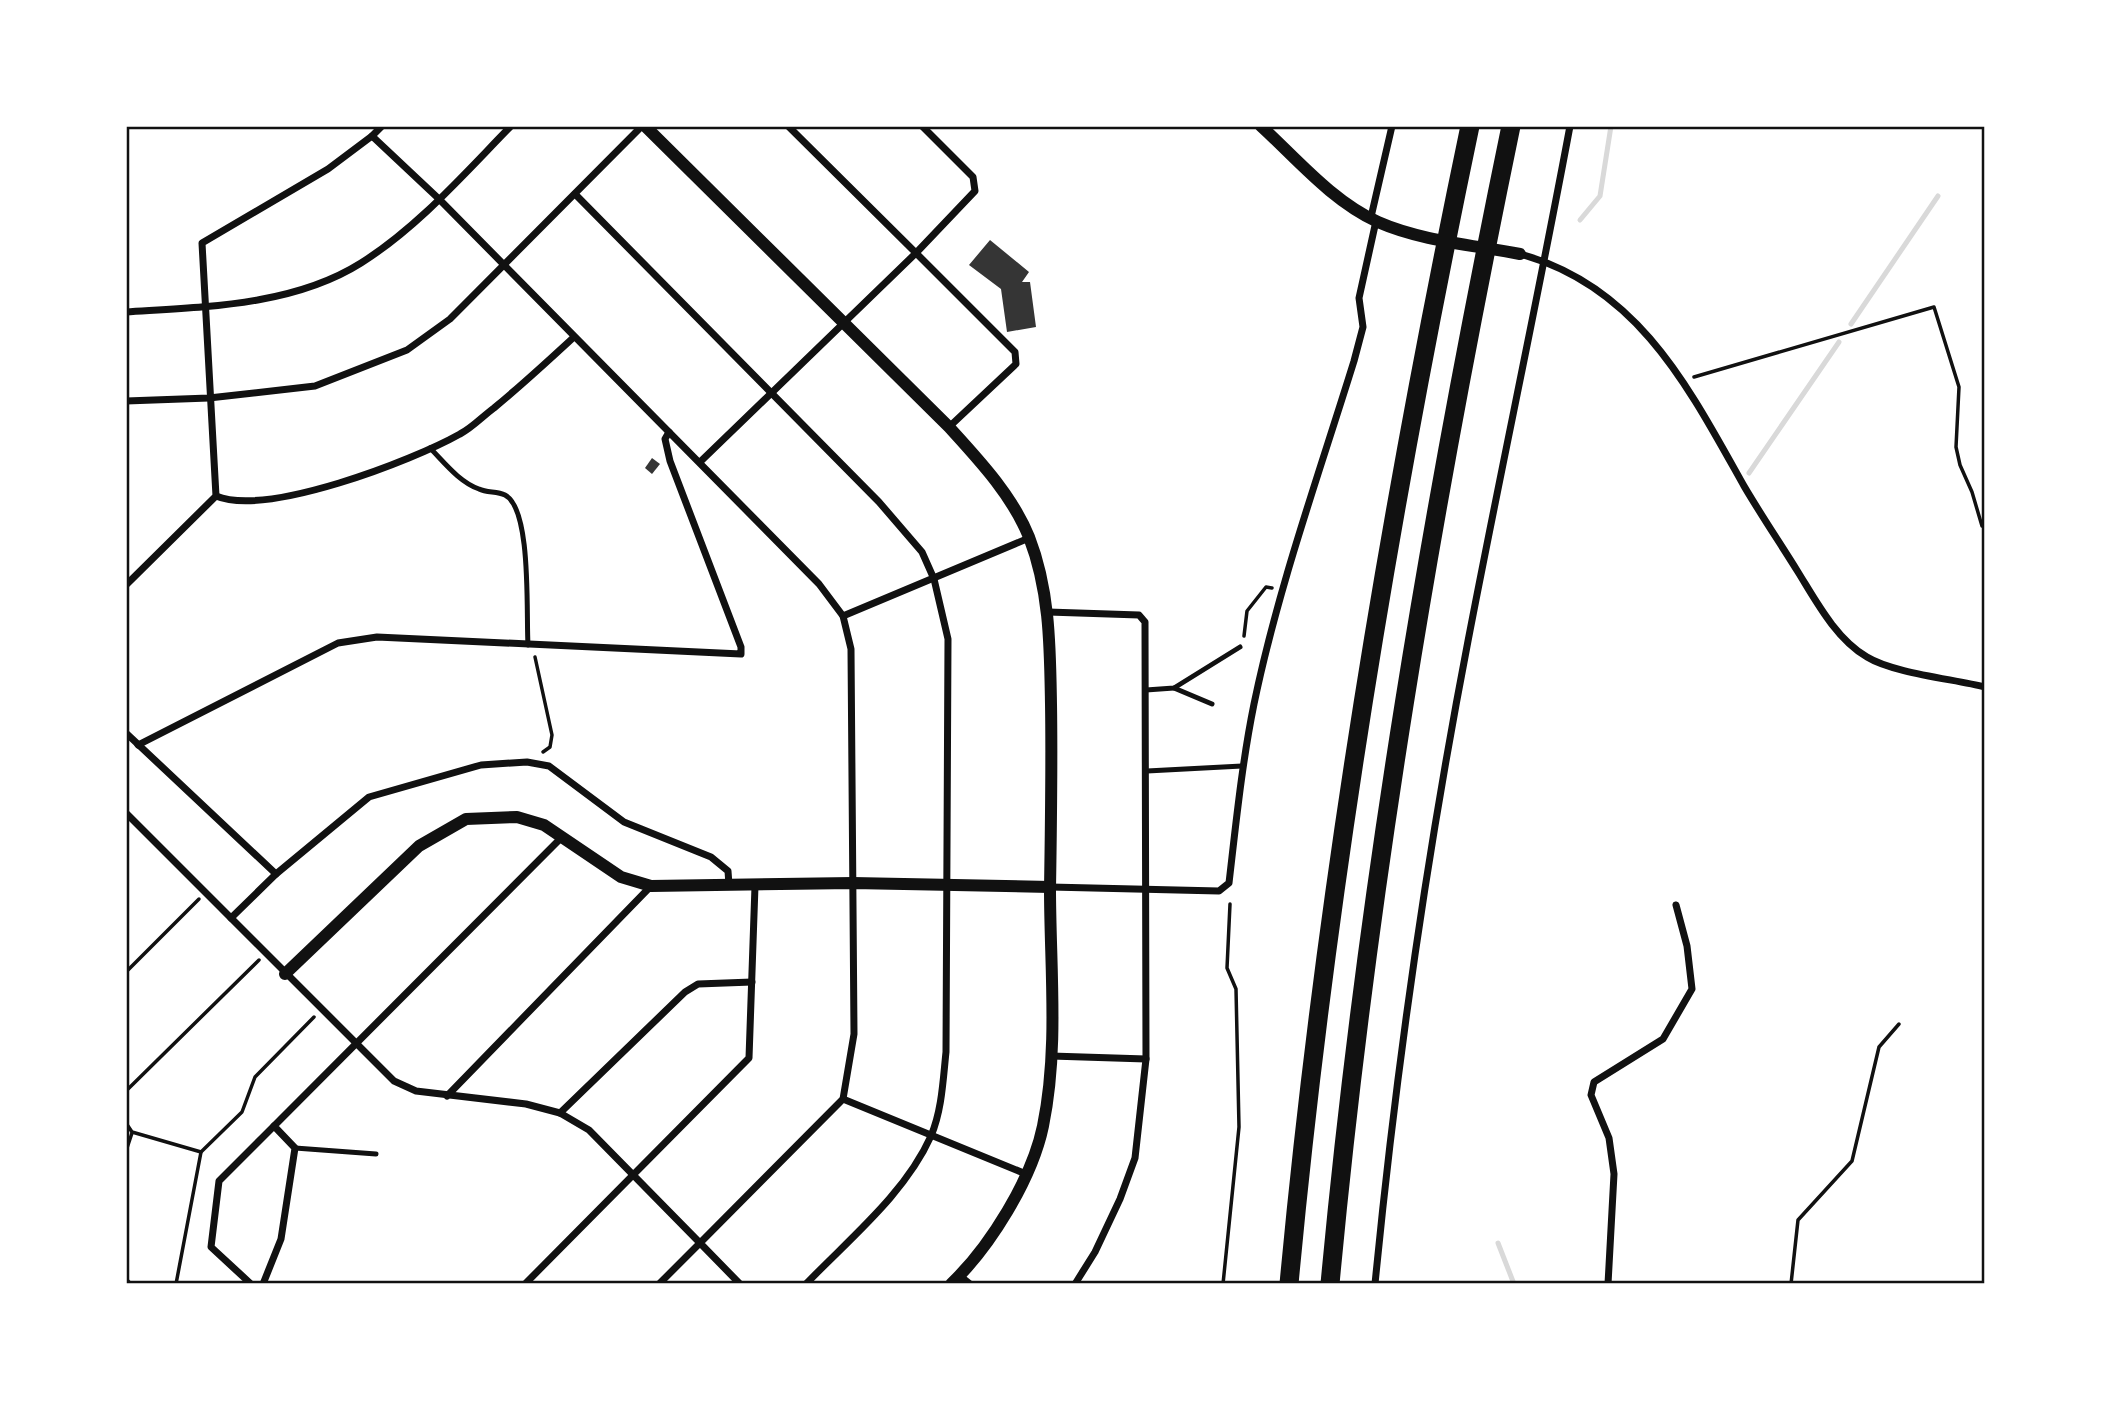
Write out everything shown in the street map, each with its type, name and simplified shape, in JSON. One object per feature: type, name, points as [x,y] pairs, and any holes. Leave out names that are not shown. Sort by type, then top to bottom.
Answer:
[{"type":"highway","points":[[1289,1284],[1330,936],[1376,630],[1415,404],[1470,126]]},
{"type":"highway","points":[[1330,1284],[1371,936],[1416,636],[1511,126]]},
{"type":"street","points":[[216,496],[202,243],[328,169],[382,126]]},
{"type":"street","points":[[126,312],[204,307],[312,286],[360,264],[439,199],[511,126]]},
{"type":"street","points":[[126,401],[209,398],[315,386],[407,350],[450,319],[644,126],[949,427],[984,466],[1014,507],[1029,538],[1048,612],[1051,1056],[1043,1127],[1026,1174],[1006,1212],[960,1281]]},
{"type":"street","points":[[788,126],[1016,352],[1016,364],[949,427]]},
{"type":"street","points":[[700,463],[916,253],[975,191],[974,177],[922,126]]},
{"type":"street","points":[[1261,126],[1339,198],[1373,219],[1411,233],[1545,261],[1602,292],[1654,343],[1684,380],[1753,501],[1843,637],[1867,657],[1883,664],[1985,687]]},
{"type":"street","points":[[285,974],[419,846],[466,819],[517,817],[544,825],[621,877],[651,886],[853,883],[1219,891],[1229,883],[1242,766],[1256,692],[1284,589],[1363,327],[1359,298],[1392,126]]},
{"type":"street","points":[[1375,1284],[1387,1165],[1436,821],[1468,642],[1570,126]]},
{"type":"street","points":[[372,136],[439,199],[819,584],[843,616],[851,649],[854,1034],[843,1098],[659,1284]]},
{"type":"street","points":[[575,194],[879,502],[922,552],[934,579],[948,639],[946,1052],[942,1101],[931,1136],[909,1173],[877,1211],[806,1284]]},
{"type":"street","points":[[216,496],[226,500],[278,497],[339,483],[391,466],[462,434],[533,376],[574,337]]},
{"type":"street","points":[[138,745],[338,643],[377,637],[741,654],[741,647],[670,461],[665,439],[669,432]]},
{"type":"street","points":[[127,580],[216,496]]},
{"type":"street","points":[[843,616],[1029,538]]},
{"type":"street","points":[[1048,612],[1139,615],[1145,622],[1148,888],[1146,1059],[1135,1158],[1105,1231],[1075,1284]]},
{"type":"street","points":[[126,733],[276,874]]},
{"type":"street","points":[[231,918],[276,874],[369,797],[481,765],[505,763],[527,762],[549,766],[624,822],[711,857],[728,871],[729,885]]},
{"type":"street","points":[[126,813],[394,1081],[416,1091],[526,1104],[560,1113],[589,1130],[632,1177],[740,1284]]},
{"type":"street","points":[[251,1284],[211,1247],[219,1181],[563,836]]},
{"type":"street","points":[[447,1096],[651,886]]},
{"type":"street","points":[[525,1284],[749,1058],[755,886]]},
{"type":"street","points":[[1608,1284],[1614,1174],[1609,1138],[1591,1095],[1594,1082],[1663,1039],[1692,989],[1687,946],[1676,905]]},
{"type":"street","points":[[560,1113],[685,992],[698,984],[752,982]]},
{"type":"street","points":[[1051,1056],[1146,1059]]},
{"type":"street","points":[[843,1098],[1026,1174]]},
{"type":"street","points":[[263,1284],[281,1239],[295,1147],[274,1126]]},
{"type":"lane","points":[[430,448],[462,480],[479,490],[505,495],[517,505],[524,531],[530,645]]},
{"type":"lane","points":[[1174,688],[1240,647]]},
{"type":"lane","points":[[1146,690],[1174,688],[1212,704]]},
{"type":"lane","points":[[1147,771],[1242,766]]},
{"type":"lane","points":[[295,1147],[376,1154]]},
{"type":"path","points":[[1684,380],[1734,363],[1934,307],[1959,387],[1956,447],[1960,465],[1972,492],[1982,526],[1985,526]]},
{"type":"path","points":[[1240,647],[1247,611],[1266,587],[1284,589]]},
{"type":"path","points":[[505,763],[510,758],[542,752],[550,747],[552,734],[530,645]]},
{"type":"path","points":[[126,972],[205,893]]},
{"type":"path","points":[[1223,1284],[1239,1127],[1236,989],[1227,968],[1230,904]]},
{"type":"path","points":[[126,1091],[265,953]]},
{"type":"path","points":[[176,1284],[201,1152],[242,1112],[255,1077],[321,1010]]},
{"type":"path","points":[[1791,1284],[1798,1220],[1852,1161],[1879,1047],[1899,1024]]},
{"type":"path","points":[[126,1123],[132,1132],[201,1152]]},
{"type":"path","points":[[126,1151],[132,1132]]},
{"type":"path","points":[[126,1279],[131,1284]]},
{"type":"building","points":[[990,240],[1029,272],[1022,282],[1030,282],[1036,327],[1007,332],[1001,289],[969,265]]},
{"type":"building","points":[[652,458],[660,464],[652,474],[645,468]]},
{"type":"waterway","points":[[1580,220],[1600,196],[1611,126]]},
{"type":"waterway","points":[[1851,324],[1938,196]]},
{"type":"waterway","points":[[1749,473],[1839,342]]},
{"type":"waterway","points":[[1498,1243],[1514,1284]]}]
